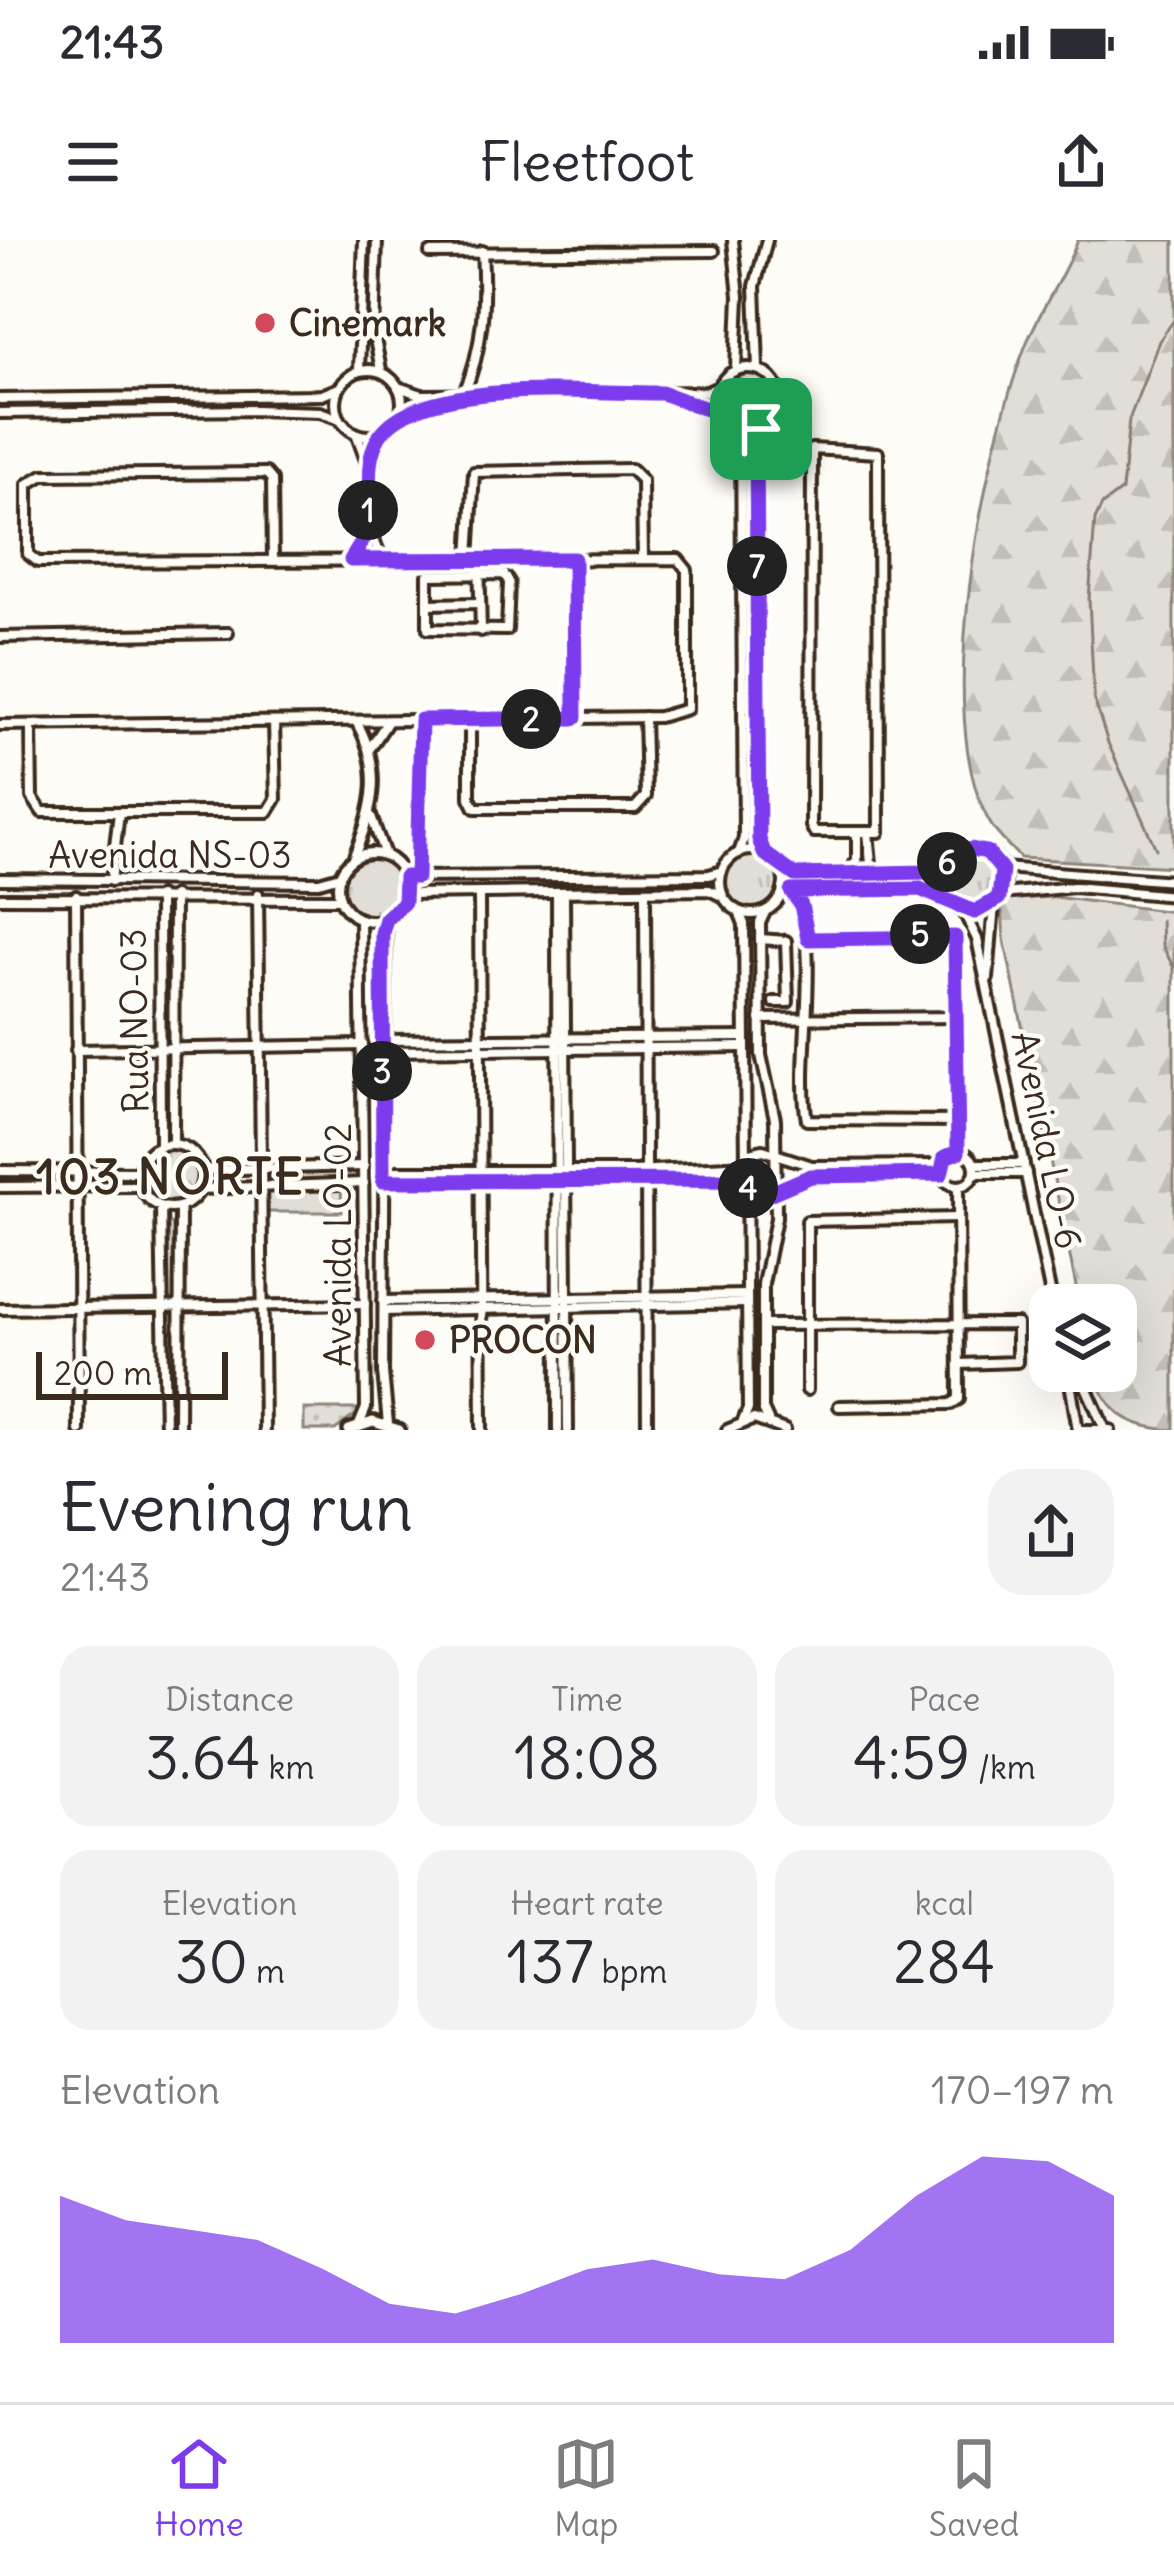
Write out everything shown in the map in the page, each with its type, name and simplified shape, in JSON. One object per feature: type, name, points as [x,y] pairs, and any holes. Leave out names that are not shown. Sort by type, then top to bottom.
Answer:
[{"type":"main road","points":[[354,1427],[388,1424],[399,1430]]},
{"type":"street","points":[[359,371],[364,240]]},
{"type":"street","points":[[377,240],[374,334],[382,372],[398,387],[458,395],[662,393],[718,387],[735,370],[740,296],[733,240]]},
{"type":"street","points":[[758,369],[755,286],[767,240]]},
{"type":"street","points":[[430,253],[482,251],[502,245],[617,244],[714,251]]},
{"type":"street","points":[[383,560],[368,530],[369,468],[380,434],[398,420],[458,395],[477,363],[483,321],[482,251]]},
{"type":"street","points":[[735,370],[758,369],[774,380],[780,397],[774,418],[761,429],[736,430]]},
{"type":"street","points":[[0,399],[322,395],[359,371],[382,372]]},
{"type":"street","points":[[398,387],[398,420]]},
{"type":"street","points":[[718,387],[718,413]]},
{"type":"street","points":[[339,388],[340,419]]},
{"type":"street","points":[[405,877],[711,875],[722,871],[739,853],[744,840],[741,443],[736,430],[718,413],[662,393]]},
{"type":"street","points":[[0,413],[320,412],[340,419],[356,433],[369,468]]},
{"type":"street","points":[[761,429],[756,465],[759,839],[764,853],[795,875],[923,872],[946,864],[959,852],[974,849],[992,855],[1001,867],[987,986]]},
{"type":"street","points":[[356,433],[380,434]]},
{"type":"street","points":[[812,449],[878,453],[882,829],[862,832],[814,832],[811,826],[812,449]]},
{"type":"street","points":[[481,631],[473,559],[474,472],[631,469],[642,480],[643,559]]},
{"type":"street","points":[[0,725],[644,717],[680,715],[688,705],[686,567],[678,560],[41,563],[28,554],[28,484],[37,476],[266,472],[272,481],[273,560]]},
{"type":"street","points":[[351,560],[368,530]]},
{"type":"street","points":[[574,559],[575,718]]},
{"type":"street","points":[[504,574],[509,582],[508,629],[430,631],[428,575],[475,575],[504,574]]},
{"type":"street","points":[[428,604],[480,603]]},
{"type":"street","points":[[0,637],[227,633]]},
{"type":"street","points":[[470,720],[470,798],[476,808],[635,808],[646,796],[644,717]]},
{"type":"street","points":[[417,877],[421,720]]},
{"type":"street","points":[[356,721],[371,747],[371,815],[386,855],[405,877],[406,894],[386,919],[360,919],[340,898],[340,876],[354,858],[371,815]]},
{"type":"street","points":[[371,747],[388,721]]},
{"type":"street","points":[[31,725],[32,797],[38,809],[269,812],[276,794],[274,722]]},
{"type":"street","points":[[112,881],[119,812]]},
{"type":"street","points":[[862,832],[872,874]]},
{"type":"street","points":[[849,874],[862,832]]},
{"type":"street","points":[[739,853],[764,853]]},
{"type":"street","points":[[354,858],[386,855]]},
{"type":"street","points":[[946,864],[941,879],[946,897]]},
{"type":"street","points":[[1001,867],[1174,881]]},
{"type":"street","points":[[781,869],[786,893],[801,905],[808,939],[809,1122],[958,1121]]},
{"type":"street","points":[[722,871],[722,896]]},
{"type":"street","name":"Avenida NS-03","points":[[0,879],[319,882],[340,876]]},
{"type":"street","points":[[963,910],[982,911],[997,899],[1074,887],[1174,896]]},
{"type":"street","points":[[768,1420],[763,1409],[763,1325],[776,1154],[760,1019],[760,939],[765,912],[786,893],[920,889],[946,897],[963,910],[975,932],[987,986]]},
{"type":"street","points":[[406,894],[709,890],[740,912],[765,912]]},
{"type":"street","points":[[645,892],[647,1430]]},
{"type":"street","points":[[561,893],[568,1430]]},
{"type":"street","points":[[258,894],[264,1430]]},
{"type":"street","name":"Avenida NS-03","points":[[0,898],[258,894],[340,898]]},
{"type":"street","points":[[479,894],[484,1045],[482,1430]]},
{"type":"street","points":[[76,896],[80,1430]]},
{"type":"street","name":"Rua NO-03","points":[[159,896],[160,1144]]},
{"type":"street","points":[[173,1143],[174,896]]},
{"type":"street","points":[[740,912],[748,1409],[743,1421]]},
{"type":"street","name":"Avenida LO-02","points":[[354,1427],[366,1408],[360,919]]},
{"type":"street","name":"Avenida LO-02","points":[[386,919],[382,1045],[388,1424]]},
{"type":"street","points":[[808,939],[954,935],[958,1152],[975,1169],[1025,1169]]},
{"type":"street","points":[[760,939],[787,941],[789,1000],[774,1002]]},
{"type":"street","name":"Avenida LO-6","points":[[987,986],[1049,1284]]},
{"type":"street","points":[[760,1019],[957,1017]]},
{"type":"street","points":[[382,1045],[745,1042]]},
{"type":"street","points":[[76,1050],[363,1045]]},
{"type":"street","points":[[165,1430],[160,1207],[140,1186],[139,1172],[160,1144],[173,1143],[193,1153],[202,1170],[200,1189]]},
{"type":"street","points":[[383,1176],[484,1181],[564,1176],[746,1160],[756,1150],[812,1166],[941,1169],[958,1186]]},
{"type":"street","points":[[383,1176],[484,1169],[746,1183],[764,1196],[811,1176],[941,1169],[958,1152]]},
{"type":"street","points":[[202,1170],[364,1166]]},
{"type":"street","points":[[839,1406],[957,1401],[958,1186],[975,1169]]},
{"type":"street","points":[[0,1171],[139,1172]]},
{"type":"street","points":[[179,1430],[180,1208],[200,1189],[364,1183]]},
{"type":"street","points":[[0,1187],[140,1186]]},
{"type":"street","points":[[160,1207],[180,1208]]},
{"type":"street","points":[[807,1390],[807,1221],[958,1218]]},
{"type":"street","points":[[384,1306],[485,1298],[565,1302]]},
{"type":"street","points":[[384,1306],[485,1310],[565,1302],[747,1299]]},
{"type":"street","points":[[558,1430],[565,1302]]},
{"type":"street","points":[[0,1309],[365,1304]]},
{"type":"street","points":[[763,1325],[1017,1324],[1018,1361],[960,1364]]},
{"type":"street","points":[[1072,1392],[1080,1430],[1107,1429],[1089,1392]]},
{"type":"street","points":[[728,1430],[743,1421],[768,1420],[785,1430]]},
{"type":"green space","points":[[1078,240],[1174,240],[1174,867],[1020,858],[990,823],[973,777],[964,720],[970,586],[994,452],[1025,347]]},
{"type":"green space","points":[[747,372],[767,380],[775,400],[767,420],[747,428],[727,420],[719,400],[727,380]]},
{"type":"green space","points":[[752,854],[772,862],[780,882],[772,902],[752,910],[732,902],[724,882],[732,862]]},
{"type":"green space","points":[[973,855],[992,862],[999,881],[992,900],[973,907],[954,900],[947,881],[954,862]]},
{"type":"green space","points":[[372,858],[393,866],[401,887],[393,908],[372,916],[351,908],[343,887],[351,866]]},
{"type":"green space","points":[[1054,897],[1174,912],[1174,1430],[1134,1422],[1114,1408],[1102,1392],[1137,1392],[1137,1284],[1076,1284],[1004,938],[1002,910],[1010,899]]},
{"type":"green space","points":[[170,1149],[189,1156],[196,1175],[189,1194],[170,1201],[151,1194],[144,1175],[151,1156]]},
{"type":"green space","points":[[268,1171],[363,1171],[363,1179],[268,1180]]},
{"type":"green space","points":[[266,1187],[341,1187],[342,1212],[266,1212]]},
{"type":"green space","points":[[164,1223],[173,1223],[174,1299],[165,1300]]},
{"type":"green space","points":[[166,1312],[174,1312],[175,1430],[167,1430]]},
{"type":"green space","points":[[304,1409],[359,1412],[335,1430],[304,1430]]},
{"type":"waterway","points":[[1156,849],[1108,743],[1094,699],[1089,599],[1095,520],[1102,505],[1122,490],[1129,420],[1159,341],[1174,320]]},
{"type":"waterway","points":[[1161,920],[1162,945],[1174,968]]},
{"type":"place","name":"Cinemark","points":[[265,323]]},
{"type":"place","name":"PROCON","points":[[425,1340]]},
{"type":"district","name":"103 NORTE","points":[[171,1177]]},
{"type":"route","points":[[662,393],[687,406],[718,413],[739,431],[761,429],[756,442],[759,839],[764,853],[795,875],[923,872],[971,849],[992,855],[1003,871],[999,898],[975,912],[920,889],[791,891],[801,905],[808,939],[955,937],[958,1152],[945,1157],[941,1174],[811,1176],[764,1196],[746,1187],[746,1180],[383,1181],[382,933],[386,919],[404,902],[405,877],[417,877],[421,720],[575,718],[574,559],[351,560],[368,530],[369,468],[380,434],[398,420],[452,395],[662,393]]}]
